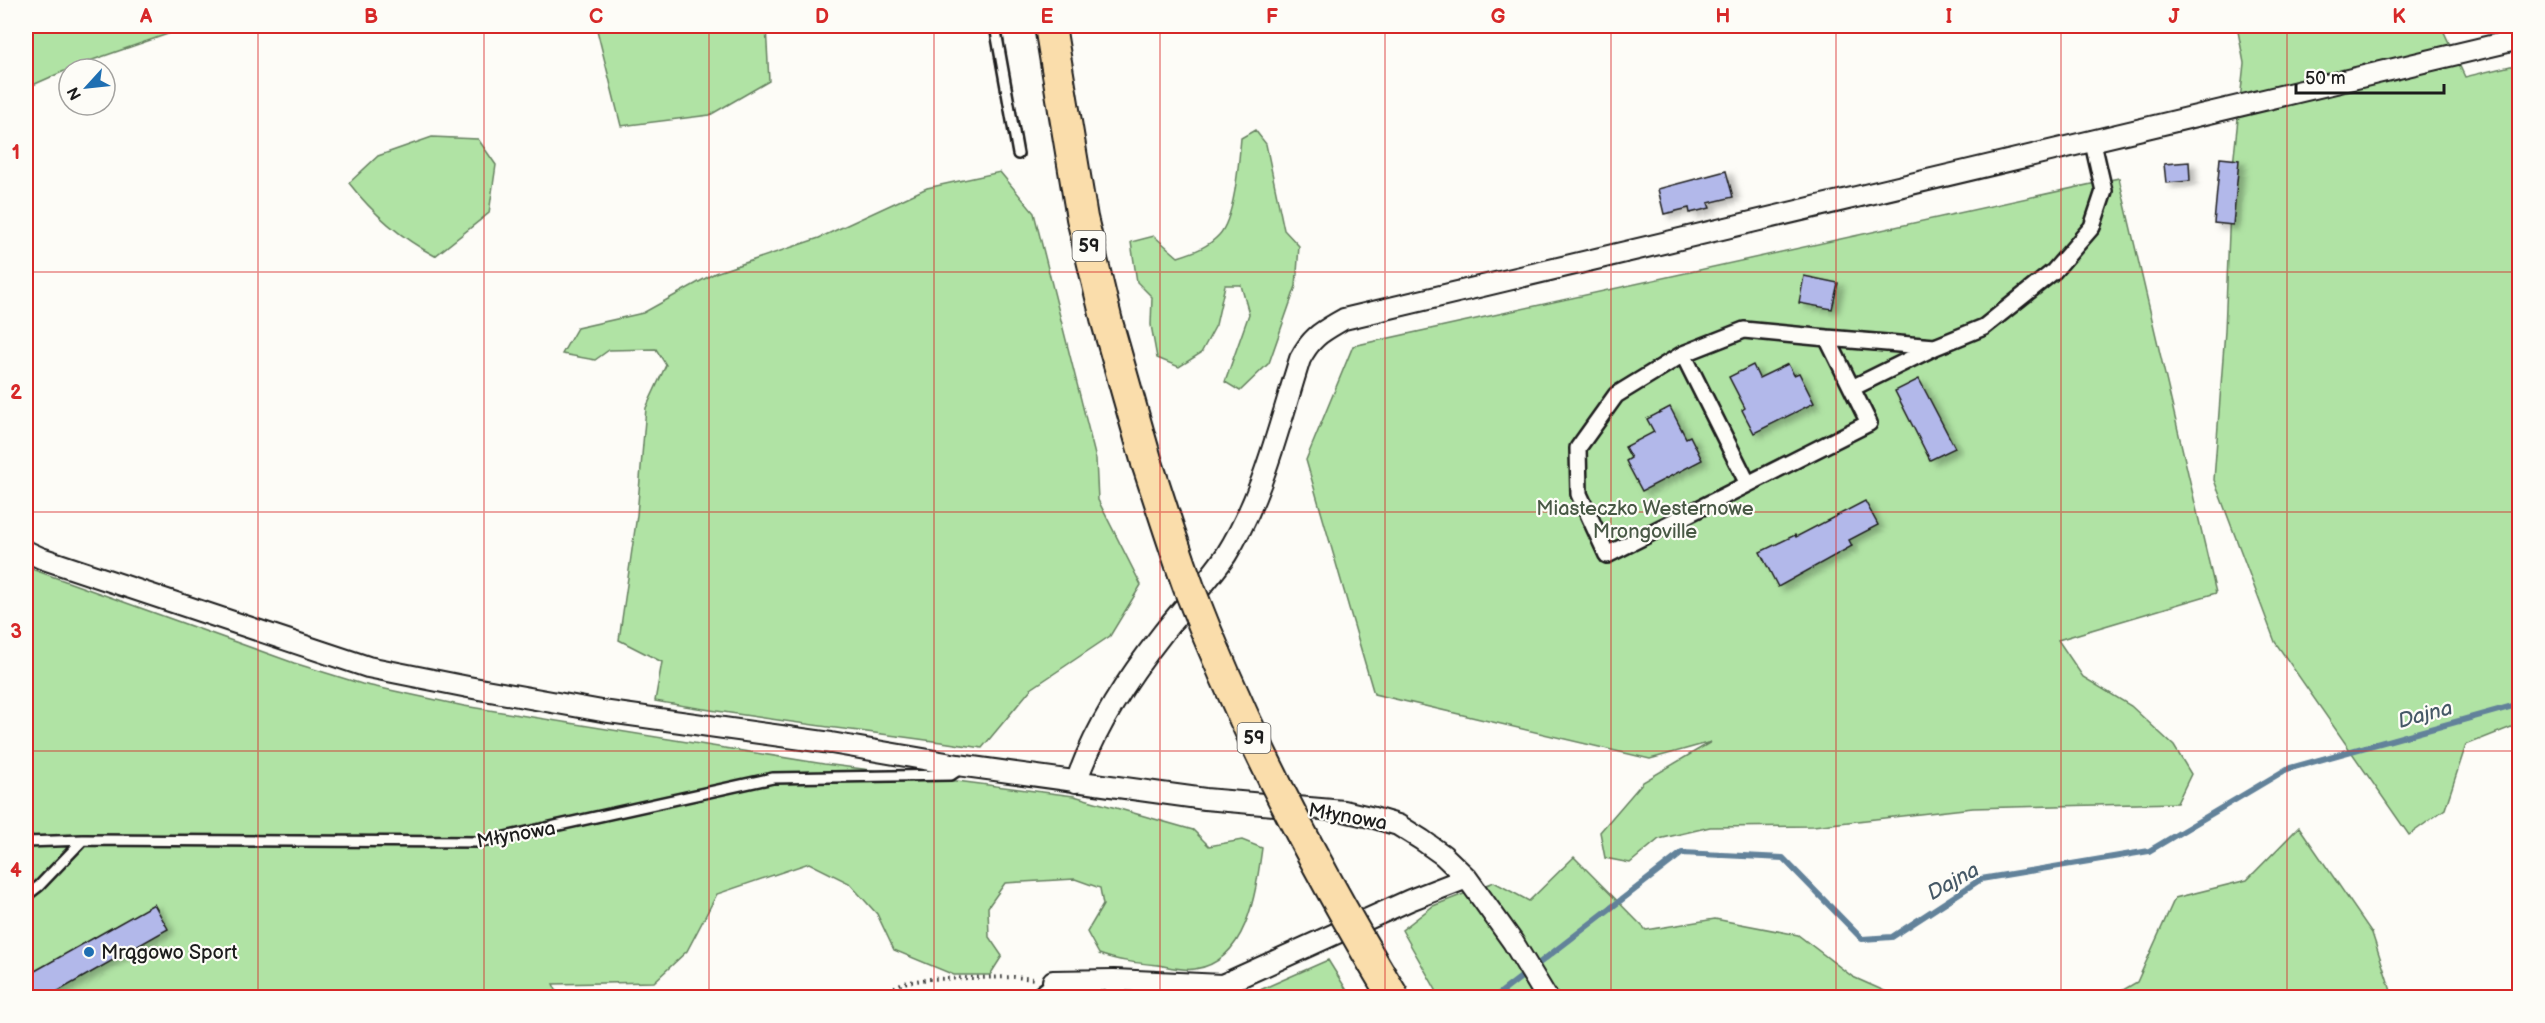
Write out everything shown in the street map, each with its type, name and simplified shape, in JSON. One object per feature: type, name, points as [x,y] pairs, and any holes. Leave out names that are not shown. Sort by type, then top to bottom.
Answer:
[{"type":"main road","name":"59","points":[[1050,26],[1082,219],[1107,322],[1147,463],[1189,587],[1239,707],[1310,852],[1394,998]]},
{"type":"street","points":[[1076,782],[1101,722],[1162,634],[1225,556],[1249,512],[1300,359],[1315,336],[1344,319],[2092,139],[2520,39]]},
{"type":"street","points":[[1852,388],[1935,347],[1984,327],[2054,271],[2092,227],[2104,191],[2092,139]]},
{"type":"street","points":[[1827,338],[1869,423],[1607,555],[1579,494],[1578,448],[1616,395],[1683,354],[1744,330],[1935,347]]},
{"type":"street","points":[[1683,354],[1748,484]]},
{"type":"street","name":"Młynowa","points":[[26,551],[41,558],[368,667],[602,711],[831,743],[1076,782],[1205,799],[1344,811],[1398,825],[1443,855],[1467,878],[1513,942],[1547,997]]},
{"type":"street","points":[[1053,981],[1114,980],[1222,985],[1410,900],[1467,878]]},
{"type":"lane","points":[[995,26],[1018,154]]},
{"type":"lane","name":"Młynowa","points":[[26,842],[83,840],[482,842],[773,778],[951,775],[957,771],[958,765]]},
{"type":"lane","points":[[26,896],[39,886],[83,840]]},
{"type":"lane","points":[[1031,998],[1053,981]]},
{"type":"path","points":[[873,998],[903,983],[929,979],[1014,977],[1053,981]]},
{"type":"green space","points":[[26,26],[191,26],[101,57],[57,57],[57,74],[26,88]]},
{"type":"green space","points":[[596,26],[766,26],[769,81],[710,115],[621,126]]},
{"type":"green space","points":[[2237,26],[2444,26],[2444,32],[2465,77],[2519,64],[2519,724],[2466,745],[2445,809],[2409,835],[2275,642],[2214,480],[2225,331],[2231,184],[2244,63]]},
{"type":"green space","points":[[1255,130],[1266,144],[1284,230],[1299,246],[1296,286],[1269,363],[1240,391],[1225,382],[1249,314],[1241,285],[1225,285],[1216,325],[1201,353],[1179,367],[1157,358],[1151,325],[1152,297],[1137,282],[1131,242],[1154,236],[1178,257],[1200,249],[1215,239],[1229,216],[1241,138]]},
{"type":"green space","points":[[432,137],[478,139],[496,165],[489,213],[435,256],[388,224],[349,183],[378,156]]},
{"type":"green space","points":[[1000,172],[1034,213],[1096,459],[1098,500],[1141,585],[1110,636],[1031,689],[982,748],[655,701],[662,662],[619,640],[637,515],[646,408],[666,365],[656,349],[609,350],[595,360],[562,354],[577,328],[643,313],[715,273],[819,238],[927,188]]},
{"type":"green space","name":"Miasteczko Westernowe Mrongoville","points":[[2119,178],[2216,593],[2058,640],[2083,677],[2131,706],[2174,746],[2191,774],[2177,803],[1973,808],[1813,826],[1710,827],[1659,839],[1630,863],[1605,858],[1600,832],[1643,782],[1711,742],[1650,759],[1374,694],[1306,460],[1353,346]]},
{"type":"green space","points":[[26,567],[294,663],[362,684],[464,706],[824,764],[1074,796],[1193,830],[1209,846],[1242,840],[1262,848],[1252,903],[1238,939],[1227,953],[1213,963],[1195,969],[1181,969],[1099,954],[1087,932],[1103,905],[1100,888],[1075,879],[1005,883],[988,907],[989,937],[1002,956],[990,975],[954,975],[894,950],[877,914],[849,883],[809,863],[717,894],[687,951],[654,982],[553,984],[560,998],[26,998]]},
{"type":"green space","points":[[2299,827],[2372,933],[2393,997],[2111,997],[2137,982],[2175,898],[2247,880]]},
{"type":"green space","points":[[1574,857],[1646,930],[1715,919],[1798,935],[1853,977],[1898,997],[1440,997],[1402,930],[1433,906],[1494,882],[1529,901]]},
{"type":"green space","points":[[1328,960],[1351,997],[1244,997]]},
{"type":"building","points":[[2220,158],[2239,160],[2233,225],[2214,223]]},
{"type":"building","points":[[2189,162],[2190,181],[2166,183],[2164,164]]},
{"type":"building","points":[[1726,171],[1733,197],[1708,203],[1710,208],[1690,213],[1689,208],[1664,214],[1658,189]]},
{"type":"building","points":[[1804,276],[1838,283],[1832,309],[1799,303]]},
{"type":"building","points":[[1788,364],[1794,375],[1799,373],[1814,403],[1754,433],[1742,410],[1745,408],[1729,377],[1753,365],[1759,378]]},
{"type":"building","points":[[1919,379],[1955,448],[1930,460],[1895,391]]},
{"type":"building","points":[[1670,407],[1686,438],[1690,436],[1702,460],[1642,491],[1626,461],[1631,458],[1625,447],[1654,432],[1647,419]]},
{"type":"building","points":[[1865,501],[1878,525],[1849,540],[1852,546],[1778,587],[1760,552],[1795,535],[1796,537]]},
{"type":"building","points":[[154,904],[168,929],[46,998],[33,998],[26,984],[26,976]]},
{"type":"waterway","name":"Dajna","points":[[1494,998],[1682,853],[1783,858],[1862,939],[1892,937],[1981,879],[2149,851],[2287,769],[2520,704]]},
{"type":"place","name":"Mrągowo Sport","points":[[89,952]]}]
